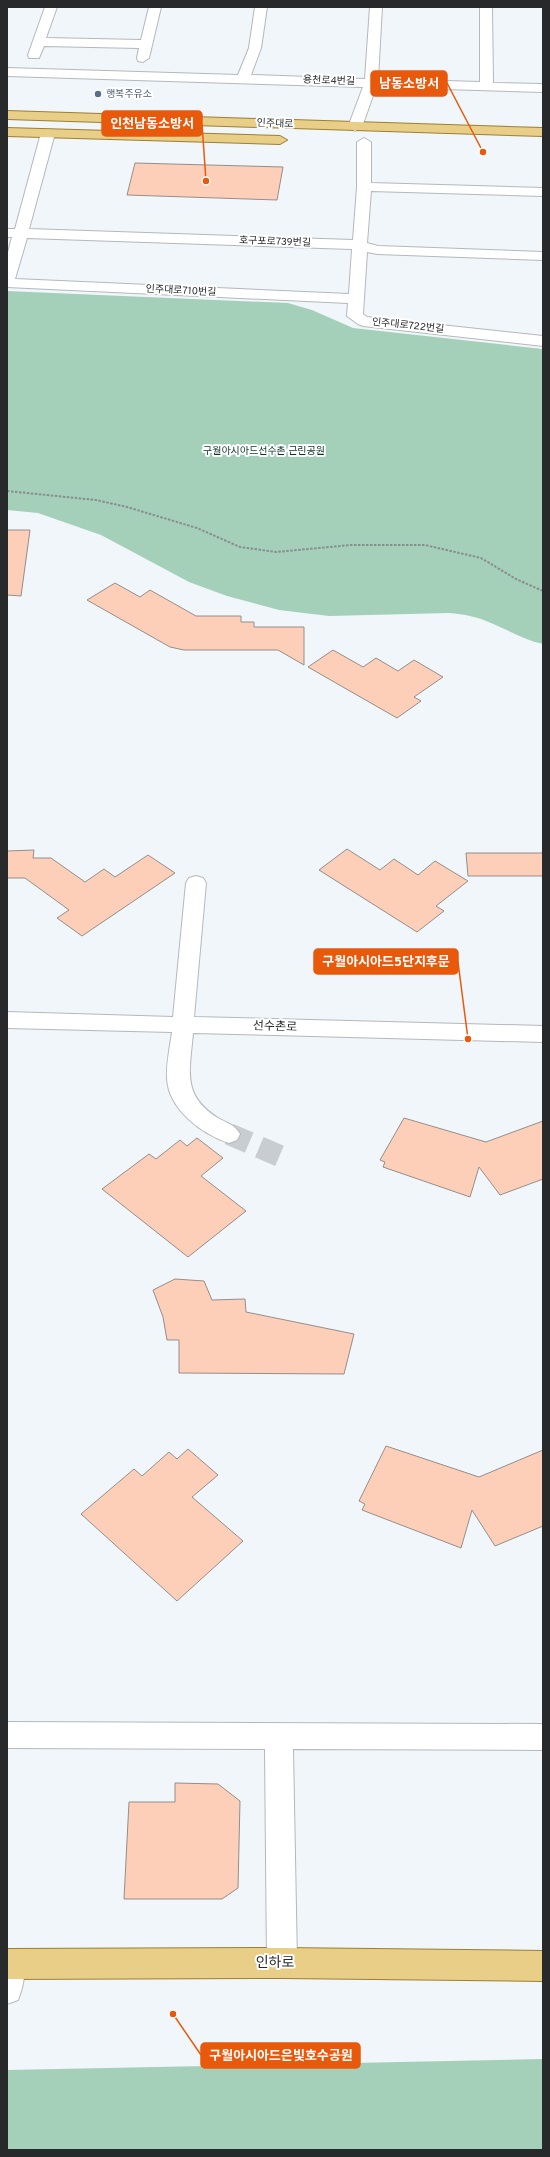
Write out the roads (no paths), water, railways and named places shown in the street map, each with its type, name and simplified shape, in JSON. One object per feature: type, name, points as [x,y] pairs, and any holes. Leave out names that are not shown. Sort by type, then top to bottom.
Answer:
[{"type":"main road","name":"인주대로","points":[[7,115],[543,132]]},
{"type":"main road","name":"인주대로","points":[[7,132],[293,140]]},
{"type":"main road","points":[[348,142],[379,142]]},
{"type":"main road","name":"인하로","points":[[8,1972],[282,1963],[543,1966]]},
{"type":"street","points":[[28,73],[51,7]]},
{"type":"street","points":[[139,76],[155,7]]},
{"type":"street","points":[[244,79],[254,48],[261,7]]},
{"type":"street","points":[[355,127],[371,83],[376,7]]},
{"type":"street","points":[[486,7],[487,86]]},
{"type":"street","points":[[38,42],[146,44]]},
{"type":"street","name":"용천로4번길","points":[[7,72],[543,88]]},
{"type":"street","name":"인주대로710번길","points":[[48,133],[13,233],[7,283],[356,299]]},
{"type":"street","name":"인주대로722번길","points":[[364,142],[364,187],[355,316],[364,321],[543,341]]},
{"type":"street","points":[[364,187],[543,192]]},
{"type":"street","name":"호구포로739번길","points":[[13,233],[360,245],[378,250],[543,256]]},
{"type":"street","points":[[196,883],[178,1079],[181,1092],[190,1109],[213,1126],[229,1134]]},
{"type":"street","name":"선수촌로","points":[[7,1020],[543,1034]]},
{"type":"street","points":[[7,1735],[543,1737]]},
{"type":"street","points":[[279,1736],[282,1963]]},
{"type":"tunnel","points":[[229,1134],[280,1156]]},
{"type":"place","name":"행복주유소","points":[[98,94]]},
{"type":"place","name":"남동소방서","points":[[483,152]]},
{"type":"place","name":"인천남동소방서","points":[[206,181]]},
{"type":"place","name":"구월아시아드5단지후문","points":[[468,1039]]},
{"type":"place","name":"구월아시아드은빛호수공원","points":[[173,2014]]},
{"type":"park label","name":"구월아시아드선수촌 근린공원","points":[[264,451]]}]
